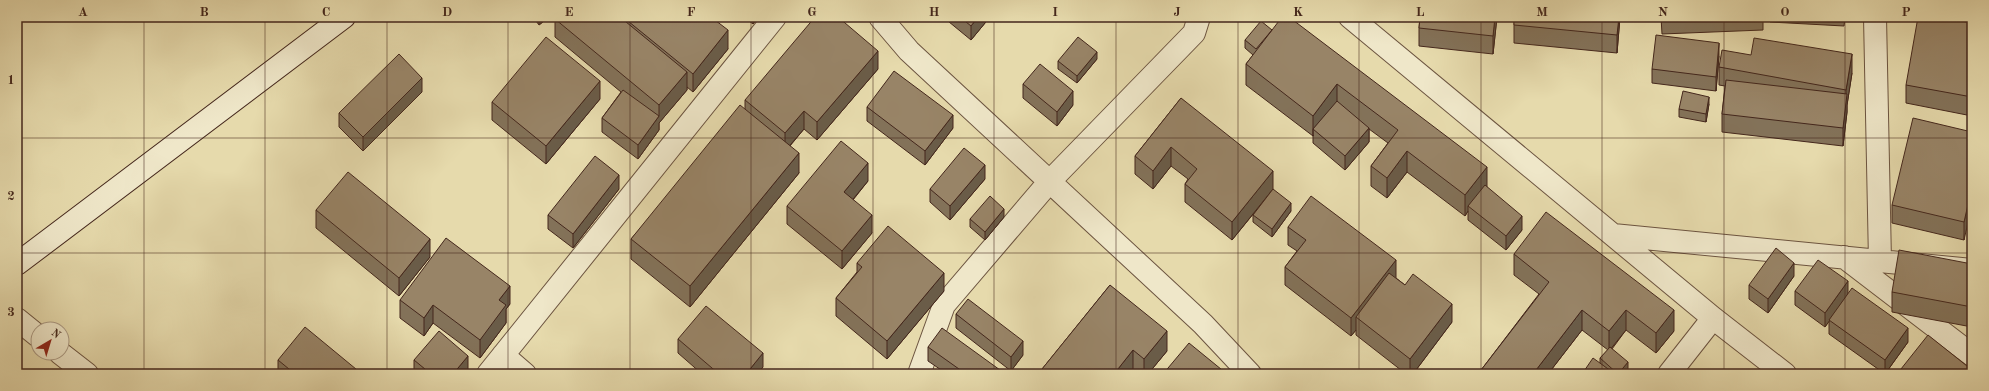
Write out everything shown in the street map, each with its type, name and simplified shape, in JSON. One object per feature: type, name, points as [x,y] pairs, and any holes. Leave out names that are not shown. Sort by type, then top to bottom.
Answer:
[{"type":"street","points":[[17,264],[344,17]]},
{"type":"street","points":[[488,374],[775,17]]},
{"type":"street","points":[[880,17],[909,51],[1203,324],[1250,374]]},
{"type":"street","points":[[918,374],[944,304],[1050,181],[1194,33],[1198,17]]},
{"type":"street","points":[[1350,17],[1713,318],[1785,374]]},
{"type":"street","points":[[1875,17],[1880,261]]},
{"type":"street","points":[[1612,235],[1972,270]]},
{"type":"street","points":[[1844,257],[1972,355]]},
{"type":"street","points":[[1669,374],[1713,318]]},
{"type":"street","points":[[17,319],[30,330]]},
{"type":"street","points":[[503,355],[525,374]]},
{"type":"street","points":[[70,361],[87,374]]},
{"type":"building","points":[[557,17],[620,17],[687,72],[659,105],[555,19]]},
{"type":"building","points":[[623,17],[711,17],[728,30],[693,74]]},
{"type":"building","points":[[815,17],[838,17],[878,51],[817,122],[804,111],[785,133],[745,100]]},
{"type":"building","points":[[960,17],[978,17],[971,26]]},
{"type":"building","points":[[1282,17],[1289,17],[1487,167],[1465,195],[1407,151],[1387,178],[1371,166],[1398,130],[1337,84],[1313,116],[1246,64]]},
{"type":"building","points":[[1420,17],[1495,17],[1493,36],[1419,28]]},
{"type":"building","points":[[1514,17],[1619,17],[1617,35],[1514,25]]},
{"type":"building","points":[[1918,17],[1940,17],[1972,23],[1972,97],[1906,85]]},
{"type":"building","points":[[1261,21],[1272,30],[1256,49],[1245,40]]},
{"type":"building","points":[[1656,35],[1719,43],[1716,77],[1652,69]]},
{"type":"building","points":[[546,37],[600,81],[546,146],[492,102]]},
{"type":"building","points":[[1078,37],[1097,52],[1077,76],[1058,61]]},
{"type":"building","points":[[1754,38],[1852,54],[1846,90],[1719,67],[1722,50],[1751,55]]},
{"type":"building","points":[[399,54],[422,78],[363,137],[339,113]]},
{"type":"building","points":[[1040,64],[1073,91],[1057,112],[1023,84]]},
{"type":"building","points":[[894,71],[953,115],[925,151],[867,107]]},
{"type":"building","points":[[1726,80],[1847,94],[1843,128],[1722,114]]},
{"type":"building","points":[[623,90],[659,116],[638,145],[602,118]]},
{"type":"building","points":[[1683,91],[1709,97],[1706,114],[1679,109]]},
{"type":"building","points":[[1181,98],[1273,171],[1232,222],[1185,184],[1197,169],[1171,147],[1153,171],[1135,156]]},
{"type":"building","points":[[1337,101],[1369,128],[1345,156],[1313,129]]},
{"type":"building","points":[[740,105],[799,153],[690,286],[631,239]]},
{"type":"building","points":[[1913,118],[1972,132],[1972,187],[1964,222],[1892,205]]},
{"type":"building","points":[[841,141],[868,163],[844,192],[872,215],[842,251],[787,206]]},
{"type":"building","points":[[964,148],[985,165],[950,206],[930,189]]},
{"type":"building","points":[[595,156],[619,175],[573,234],[548,215]]},
{"type":"building","points":[[348,172],[430,239],[399,278],[316,210]]},
{"type":"building","points":[[1485,185],[1522,216],[1506,236],[1468,206]]},
{"type":"building","points":[[1273,189],[1291,203],[1272,229],[1253,215]]},
{"type":"building","points":[[990,196],[1004,209],[985,232],[970,219]]},
{"type":"building","points":[[1311,196],[1396,260],[1351,318],[1285,267],[1306,240],[1288,227]]},
{"type":"building","points":[[1546,212],[1674,310],[1656,333],[1626,310],[1609,331],[1582,310],[1533,374],[1478,374],[1549,282],[1514,254]]},
{"type":"building","points":[[888,226],[944,273],[887,341],[836,298],[862,267],[857,263]]},
{"type":"building","points":[[446,238],[510,286],[499,300],[506,305],[480,340],[433,305],[424,318],[400,300]]},
{"type":"building","points":[[1776,248],[1794,263],[1768,299],[1749,285]]},
{"type":"building","points":[[1899,250],[1972,264],[1972,307],[1892,292]]},
{"type":"building","points":[[1818,260],[1848,281],[1825,313],[1795,291]]},
{"type":"building","points":[[1389,273],[1405,285],[1413,274],[1452,304],[1410,359],[1356,317]]},
{"type":"building","points":[[1110,285],[1167,331],[1144,359],[1133,350],[1114,374],[1038,374]]},
{"type":"building","points":[[1852,288],[1908,328],[1885,360],[1829,320]]},
{"type":"building","points":[[968,299],[1023,341],[1011,357],[956,314]]},
{"type":"building","points":[[706,306],[763,353],[746,374],[719,374],[678,339]]},
{"type":"building","points":[[305,327],[362,374],[295,374],[278,360]]},
{"type":"building","points":[[942,328],[1000,370],[997,374],[966,374],[928,347]]},
{"type":"building","points":[[439,331],[468,356],[453,374],[431,374],[414,360]]},
{"type":"building","points":[[1928,335],[1972,370],[1972,374],[1897,374]]},
{"type":"building","points":[[1189,343],[1227,374],[1163,374]]},
{"type":"building","points":[[1610,347],[1628,362],[1618,374],[1600,358]]},
{"type":"building","points":[[1593,358],[1615,374],[1582,374]]}]
